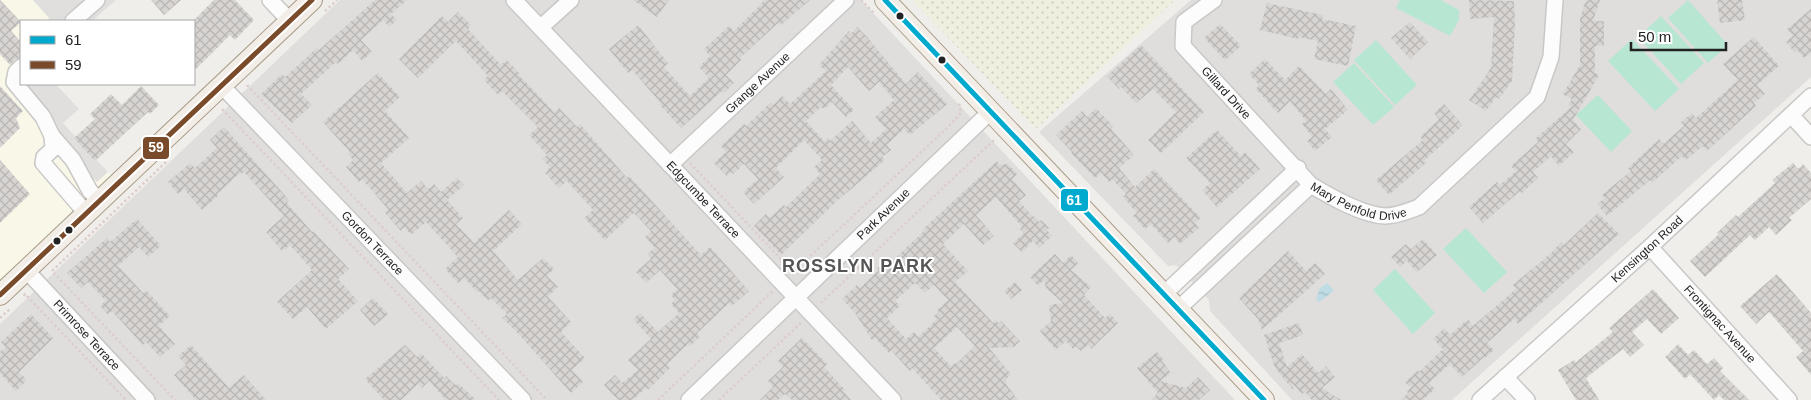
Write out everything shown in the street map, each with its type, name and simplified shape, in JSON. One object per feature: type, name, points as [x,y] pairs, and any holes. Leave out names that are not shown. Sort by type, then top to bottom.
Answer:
[{"type":"main road","points":[[10,300],[26,270],[93,207],[225,94],[290,21],[312,0]]},
{"type":"main road","points":[[885,0],[1264,400]]},
{"type":"street","points":[[74,20],[97,0]]},
{"type":"street","points":[[270,0],[290,21]]},
{"type":"street","name":"Edgcumbe Terrace","points":[[514,0],[893,400]]},
{"type":"street","points":[[541,27],[571,0]]},
{"type":"street","name":"Grange Avenue","points":[[670,165],[846,0]]},
{"type":"street","name":"Gillard Drive","points":[[1214,0],[1184,22],[1183,46],[1311,184]]},
{"type":"street","name":"Mary Penfold Drive","points":[[1178,309],[1311,184],[1327,195],[1368,213],[1386,216],[1402,214],[1419,207],[1537,97],[1551,57],[1555,0]]},
{"type":"street","points":[[20,68],[16,72],[14,82],[43,117],[52,136],[73,160],[90,191],[93,207]]},
{"type":"street","name":"Gordon Terrace","points":[[225,94],[523,400]]},
{"type":"street","name":"Kensington Road","points":[[1480,400],[1650,247],[1811,96]]},
{"type":"street","name":"Park Avenue","points":[[689,400],[990,111]]},
{"type":"street","points":[[1791,115],[1811,137]]},
{"type":"street","points":[[52,136],[53,149],[44,157],[43,163],[93,207]]},
{"type":"street","points":[[1164,294],[1298,168]]},
{"type":"street","name":"Frontignac Avenue","points":[[1650,247],[1789,400]]},
{"type":"street","name":"Primrose Terrace","points":[[26,270],[147,400]]},
{"type":"street","points":[[1505,377],[1526,400]]},
{"type":"path","points":[[247,85],[547,400]]},
{"type":"path","points":[[225,94],[222,109],[499,400]]},
{"type":"path","points":[[960,103],[961,113]]},
{"type":"path","points":[[658,400],[890,180],[921,153],[961,113],[968,112]]},
{"type":"path","points":[[719,400],[994,140]]},
{"type":"path","points":[[683,154],[793,272]]},
{"type":"path","points":[[172,156],[52,270],[175,400]]},
{"type":"path","points":[[0,318],[10,300],[25,294],[126,400]]},
{"type":"shaded area","points":[[0,0],[116,0],[93,20],[20,20],[20,85],[58,85],[79,109],[63,123],[112,176],[0,280]]},
{"type":"shaded area","points":[[33,0],[116,0],[93,20],[48,20],[49,18]]},
{"type":"shaded area","points":[[340,0],[861,0],[1235,400],[0,400],[0,324]]},
{"type":"shaded area","points":[[1191,0],[1811,0],[1811,77],[1452,400],[1292,400],[1210,311],[1209,300],[1176,265],[1168,266],[1039,132]]},
{"type":"shaded area","points":[[23,85],[57,85],[79,109],[63,123],[108,172],[97,182],[55,136]]},
{"type":"green space","points":[[912,0],[1175,0],[1036,129]]},
{"type":"green space","points":[[1400,0],[1441,0],[1459,10],[1459,20],[1450,36],[1396,8]]},
{"type":"green space","points":[[1688,0],[1728,45],[1708,63],[1668,18]]},
{"type":"green space","points":[[1661,16],[1704,63],[1681,84],[1638,37]]},
{"type":"green space","points":[[1632,39],[1679,89],[1655,111],[1608,61]]},
{"type":"green space","points":[[1376,40],[1417,85],[1395,105],[1354,60]]},
{"type":"green space","points":[[1354,63],[1394,107],[1373,125],[1333,82]]},
{"type":"green space","points":[[1598,95],[1632,131],[1611,152],[1576,115]]},
{"type":"green space","points":[[1466,228],[1507,272],[1484,293],[1443,249]]},
{"type":"green space","points":[[1395,269],[1435,313],[1413,334],[1373,290]]},
{"type":"water","points":[[1327,283],[1334,291],[1319,302],[1316,299],[1320,288]]},
{"type":"building","points":[[0,0],[20,21],[11,31],[20,41],[20,58],[10,65],[0,54]]},
{"type":"building","points":[[151,0],[181,0],[164,15]]},
{"type":"building","points":[[214,0],[235,0],[254,20],[235,40],[230,35],[195,70],[194,20]]},
{"type":"building","points":[[375,0],[407,0],[391,14],[397,20],[389,27],[383,20],[361,40],[372,52],[362,61],[353,50],[338,64],[336,62],[301,94],[312,105],[292,123],[261,94],[282,74],[285,77],[317,48],[319,50]]},
{"type":"building","points":[[633,0],[669,0],[657,17]]},
{"type":"building","points":[[765,0],[810,0],[781,25],[778,23],[740,58],[741,60],[726,75],[734,83],[724,93],[722,91],[681,128],[632,70],[628,73],[609,49],[638,25],[668,63],[664,67],[690,96],[709,78],[699,67],[710,56],[704,49],[729,26],[734,31]]},
{"type":"building","points":[[1469,0],[1514,1],[1515,23],[1512,81],[1499,99],[1496,97],[1486,111],[1469,100],[1491,68],[1494,17],[1470,19]]},
{"type":"building","points":[[1586,0],[1600,0],[1593,21],[1604,21],[1604,46],[1595,46],[1595,73],[1599,75],[1573,120],[1581,129],[1566,144],[1574,152],[1559,166],[1551,156],[1533,172],[1538,178],[1483,223],[1469,207],[1497,182],[1500,185],[1516,171],[1511,166],[1538,142],[1535,139],[1571,107],[1568,105],[1572,99],[1563,94],[1580,65],[1580,18]]},
{"type":"building","points":[[1717,0],[1742,0],[1745,20],[1720,23]]},
{"type":"building","points":[[1267,3],[1323,15],[1322,19],[1356,26],[1348,66],[1314,59],[1318,41],[1299,37],[1298,39],[1260,30]]},
{"type":"building","points":[[1811,9],[1811,53],[1804,58],[1797,50],[1795,53],[1786,42],[1793,36],[1787,29]]},
{"type":"building","points":[[458,12],[471,25],[468,29],[501,65],[507,60],[554,112],[559,108],[577,127],[580,124],[627,178],[629,176],[701,255],[710,247],[749,291],[732,306],[729,303],[697,333],[700,337],[690,346],[688,344],[667,364],[670,368],[648,390],[646,388],[633,400],[618,400],[604,385],[615,375],[622,383],[638,370],[628,360],[651,339],[633,319],[640,313],[658,332],[679,313],[671,304],[675,300],[671,295],[677,289],[660,270],[646,283],[636,272],[651,259],[647,254],[655,248],[645,237],[651,231],[634,213],[605,240],[584,218],[593,210],[567,181],[559,188],[545,173],[550,167],[542,159],[547,155],[529,135],[538,127],[502,91],[498,95],[484,80],[488,76],[456,41],[418,78],[399,59],[442,16],[448,22]]},
{"type":"building","points":[[1410,22],[1428,42],[1410,59],[1391,38]]},
{"type":"building","points":[[1220,24],[1241,46],[1225,60],[1204,38]]},
{"type":"building","points":[[857,27],[906,84],[918,72],[947,104],[910,135],[904,129],[887,145],[891,150],[882,157],[885,160],[837,201],[781,255],[754,226],[766,214],[770,218],[784,205],[786,207],[820,174],[814,167],[822,160],[804,140],[776,168],[784,177],[754,204],[743,192],[758,179],[744,164],[733,174],[731,172],[727,176],[714,163],[726,152],[721,146],[744,124],[746,126],[771,102],[773,105],[782,96],[790,104],[826,71],[819,65],[849,31],[852,33]],"holes":[[[848,67],[869,91],[879,82],[894,100],[875,117],[886,129],[871,143],[852,121],[830,141],[828,138],[824,141],[806,121],[821,107],[824,109],[832,102],[846,117],[854,110],[831,85]]]},
{"type":"building","points":[[1754,37],[1779,66],[1757,85],[1765,94],[1754,103],[1756,106],[1707,151],[1703,146],[1686,160],[1682,156],[1653,182],[1650,180],[1607,216],[1597,204],[1605,198],[1602,195],[1631,171],[1628,168],[1659,139],[1663,144],[1684,126],[1681,122],[1692,113],[1696,118],[1738,80],[1723,64]]},
{"type":"building","points":[[1141,45],[1204,112],[1161,153],[1148,140],[1176,112],[1153,89],[1136,103],[1107,76]]},
{"type":"building","points":[[1265,59],[1285,80],[1299,66],[1326,94],[1331,89],[1348,110],[1325,129],[1332,137],[1315,151],[1307,141],[1312,137],[1302,124],[1306,121],[1290,101],[1278,113],[1256,89],[1259,85],[1249,74]]},
{"type":"building","points":[[378,73],[400,97],[385,111],[409,138],[381,163],[407,193],[421,181],[428,189],[434,184],[441,192],[457,178],[464,185],[447,200],[463,218],[456,224],[474,243],[509,210],[522,224],[493,251],[518,280],[543,258],[554,269],[547,276],[558,287],[548,297],[571,322],[561,332],[585,358],[572,370],[583,382],[571,393],[502,318],[507,314],[491,298],[488,301],[464,278],[458,283],[445,269],[458,257],[426,222],[411,235],[404,227],[401,231],[385,213],[388,209],[362,179],[359,182],[346,167],[353,160],[348,154],[350,152],[323,122]]},
{"type":"building","points":[[0,86],[23,111],[16,118],[20,128],[0,148]]},
{"type":"building","points":[[141,86],[159,105],[150,114],[148,112],[95,161],[74,138],[95,119],[90,114],[111,94],[122,105]]},
{"type":"building","points":[[1444,104],[1463,125],[1424,161],[1426,163],[1389,195],[1376,180],[1423,140],[1420,137],[1439,119],[1434,113]]},
{"type":"building","points":[[1096,108],[1113,126],[1111,129],[1134,155],[1119,168],[1135,187],[1154,169],[1201,218],[1195,223],[1199,228],[1180,244],[1174,237],[1168,243],[1151,224],[1145,229],[1133,216],[1137,213],[1123,197],[1126,194],[1112,179],[1109,182],[1101,173],[1095,178],[1056,135],[1082,111],[1087,117]]},
{"type":"building","points":[[224,127],[289,200],[287,203],[312,232],[349,269],[338,279],[358,301],[326,329],[307,307],[293,319],[277,302],[312,270],[290,245],[282,251],[266,232],[284,216],[244,172],[240,173],[202,210],[184,189],[178,194],[168,182],[190,163],[195,168],[217,148],[210,140]]},
{"type":"building","points":[[1217,130],[1241,156],[1245,152],[1260,169],[1217,207],[1202,190],[1210,183],[1186,158]]},
{"type":"building","points":[[0,160],[30,194],[0,223]]},
{"type":"building","points":[[997,161],[1000,165],[1008,164],[1017,174],[1012,179],[1026,195],[1019,201],[1033,217],[1039,222],[1041,220],[1049,228],[1047,230],[1052,236],[1039,248],[1033,241],[1022,252],[1013,243],[1024,233],[1020,229],[1022,227],[996,197],[976,215],[994,236],[983,245],[964,224],[943,244],[968,271],[955,282],[993,323],[996,320],[998,323],[1001,321],[1020,341],[1014,347],[989,348],[1011,374],[1005,383],[1018,400],[941,400],[912,368],[910,371],[891,350],[889,353],[875,338],[872,340],[855,313],[842,299],[857,285],[860,288],[879,270],[877,268],[889,258],[892,261],[924,231],[923,229]],"holes":[[[915,283],[925,293],[934,285],[948,300],[937,310],[939,312],[934,316],[937,319],[918,337],[914,332],[906,339],[887,318],[900,306],[895,301]],[[957,327],[975,346],[956,364],[951,366],[934,348]]]},
{"type":"building","points":[[1793,163],[1798,169],[1803,164],[1811,173],[1811,199],[1789,218],[1792,220],[1776,235],[1769,227],[1755,240],[1750,235],[1705,277],[1690,261],[1736,215],[1738,217],[1775,183],[1772,180]]},
{"type":"building","points":[[1598,213],[1619,234],[1518,324],[1514,319],[1487,343],[1494,350],[1462,377],[1450,364],[1429,383],[1435,389],[1423,400],[1401,400],[1411,388],[1405,382],[1418,370],[1419,372],[1443,349],[1433,339],[1444,328],[1450,335],[1468,319],[1473,326],[1516,289],[1513,285],[1551,253],[1561,242],[1564,245]]},
{"type":"building","points":[[137,219],[161,246],[148,257],[139,247],[118,266],[143,293],[146,290],[170,316],[159,326],[175,344],[160,357],[146,342],[143,345],[112,311],[108,315],[100,306],[106,301],[88,282],[81,288],[67,273],[107,238],[110,242]]},
{"type":"building","points":[[1423,239],[1437,255],[1417,272],[1407,261],[1400,267],[1391,257],[1406,244],[1411,249]]},
{"type":"building","points":[[1288,251],[1306,271],[1315,263],[1325,274],[1262,330],[1258,319],[1239,298]]},
{"type":"building","points":[[1055,254],[1063,263],[1071,255],[1078,263],[1071,270],[1091,287],[1084,295],[1105,318],[1110,314],[1118,323],[1091,349],[1088,345],[1081,351],[1076,346],[1073,349],[1066,341],[1056,350],[1040,331],[1051,321],[1049,305],[1063,303],[1046,288],[1044,280],[1038,286],[1030,277]]},
{"type":"building","points":[[1777,274],[1811,313],[1811,375],[1796,357],[1803,351],[1769,312],[1756,324],[1740,306]]},
{"type":"building","points":[[1015,282],[1022,290],[1011,299],[1004,291]]},
{"type":"building","points":[[1653,289],[1679,318],[1661,334],[1647,319],[1632,332],[1644,345],[1630,357],[1623,349],[1586,378],[1599,400],[1576,400],[1558,370],[1574,360],[1576,362],[1613,332],[1609,328]]},
{"type":"building","points":[[373,298],[388,314],[374,326],[360,310]]},
{"type":"building","points":[[31,314],[53,338],[19,372],[27,380],[16,391],[0,373],[0,352],[6,347],[1,342]]},
{"type":"building","points":[[1299,323],[1303,335],[1279,343],[1287,367],[1302,354],[1318,373],[1326,366],[1335,377],[1322,388],[1341,400],[1312,400],[1305,392],[1302,394],[1292,383],[1294,391],[1275,368],[1264,335]]},
{"type":"building","points":[[802,338],[827,364],[824,367],[845,390],[843,391],[851,400],[792,400],[785,394],[778,400],[760,400],[773,387],[768,381],[783,367],[778,361]]},
{"type":"building","points":[[1678,344],[1688,355],[1694,350],[1707,364],[1714,358],[1723,368],[1720,371],[1749,400],[1724,400],[1719,395],[1714,400],[1690,374],[1685,379],[1665,357]]},
{"type":"building","points":[[191,345],[229,388],[244,375],[266,400],[196,400],[174,375],[186,365],[178,356]]},
{"type":"building","points":[[405,345],[417,357],[421,353],[444,378],[446,376],[455,385],[459,384],[476,400],[446,400],[429,381],[422,388],[418,384],[401,400],[384,400],[365,379]]},
{"type":"building","points":[[1157,352],[1171,373],[1160,381],[1186,388],[1198,377],[1210,390],[1199,400],[1151,400],[1158,393],[1137,368]]},
{"type":"transit line","name":"59","points":[[0,295],[312,0]]},
{"type":"transit line","name":"61","points":[[885,0],[1264,400]]},
{"type":"district","name":"ROSSLYN PARK","points":[[858,266]]}]
